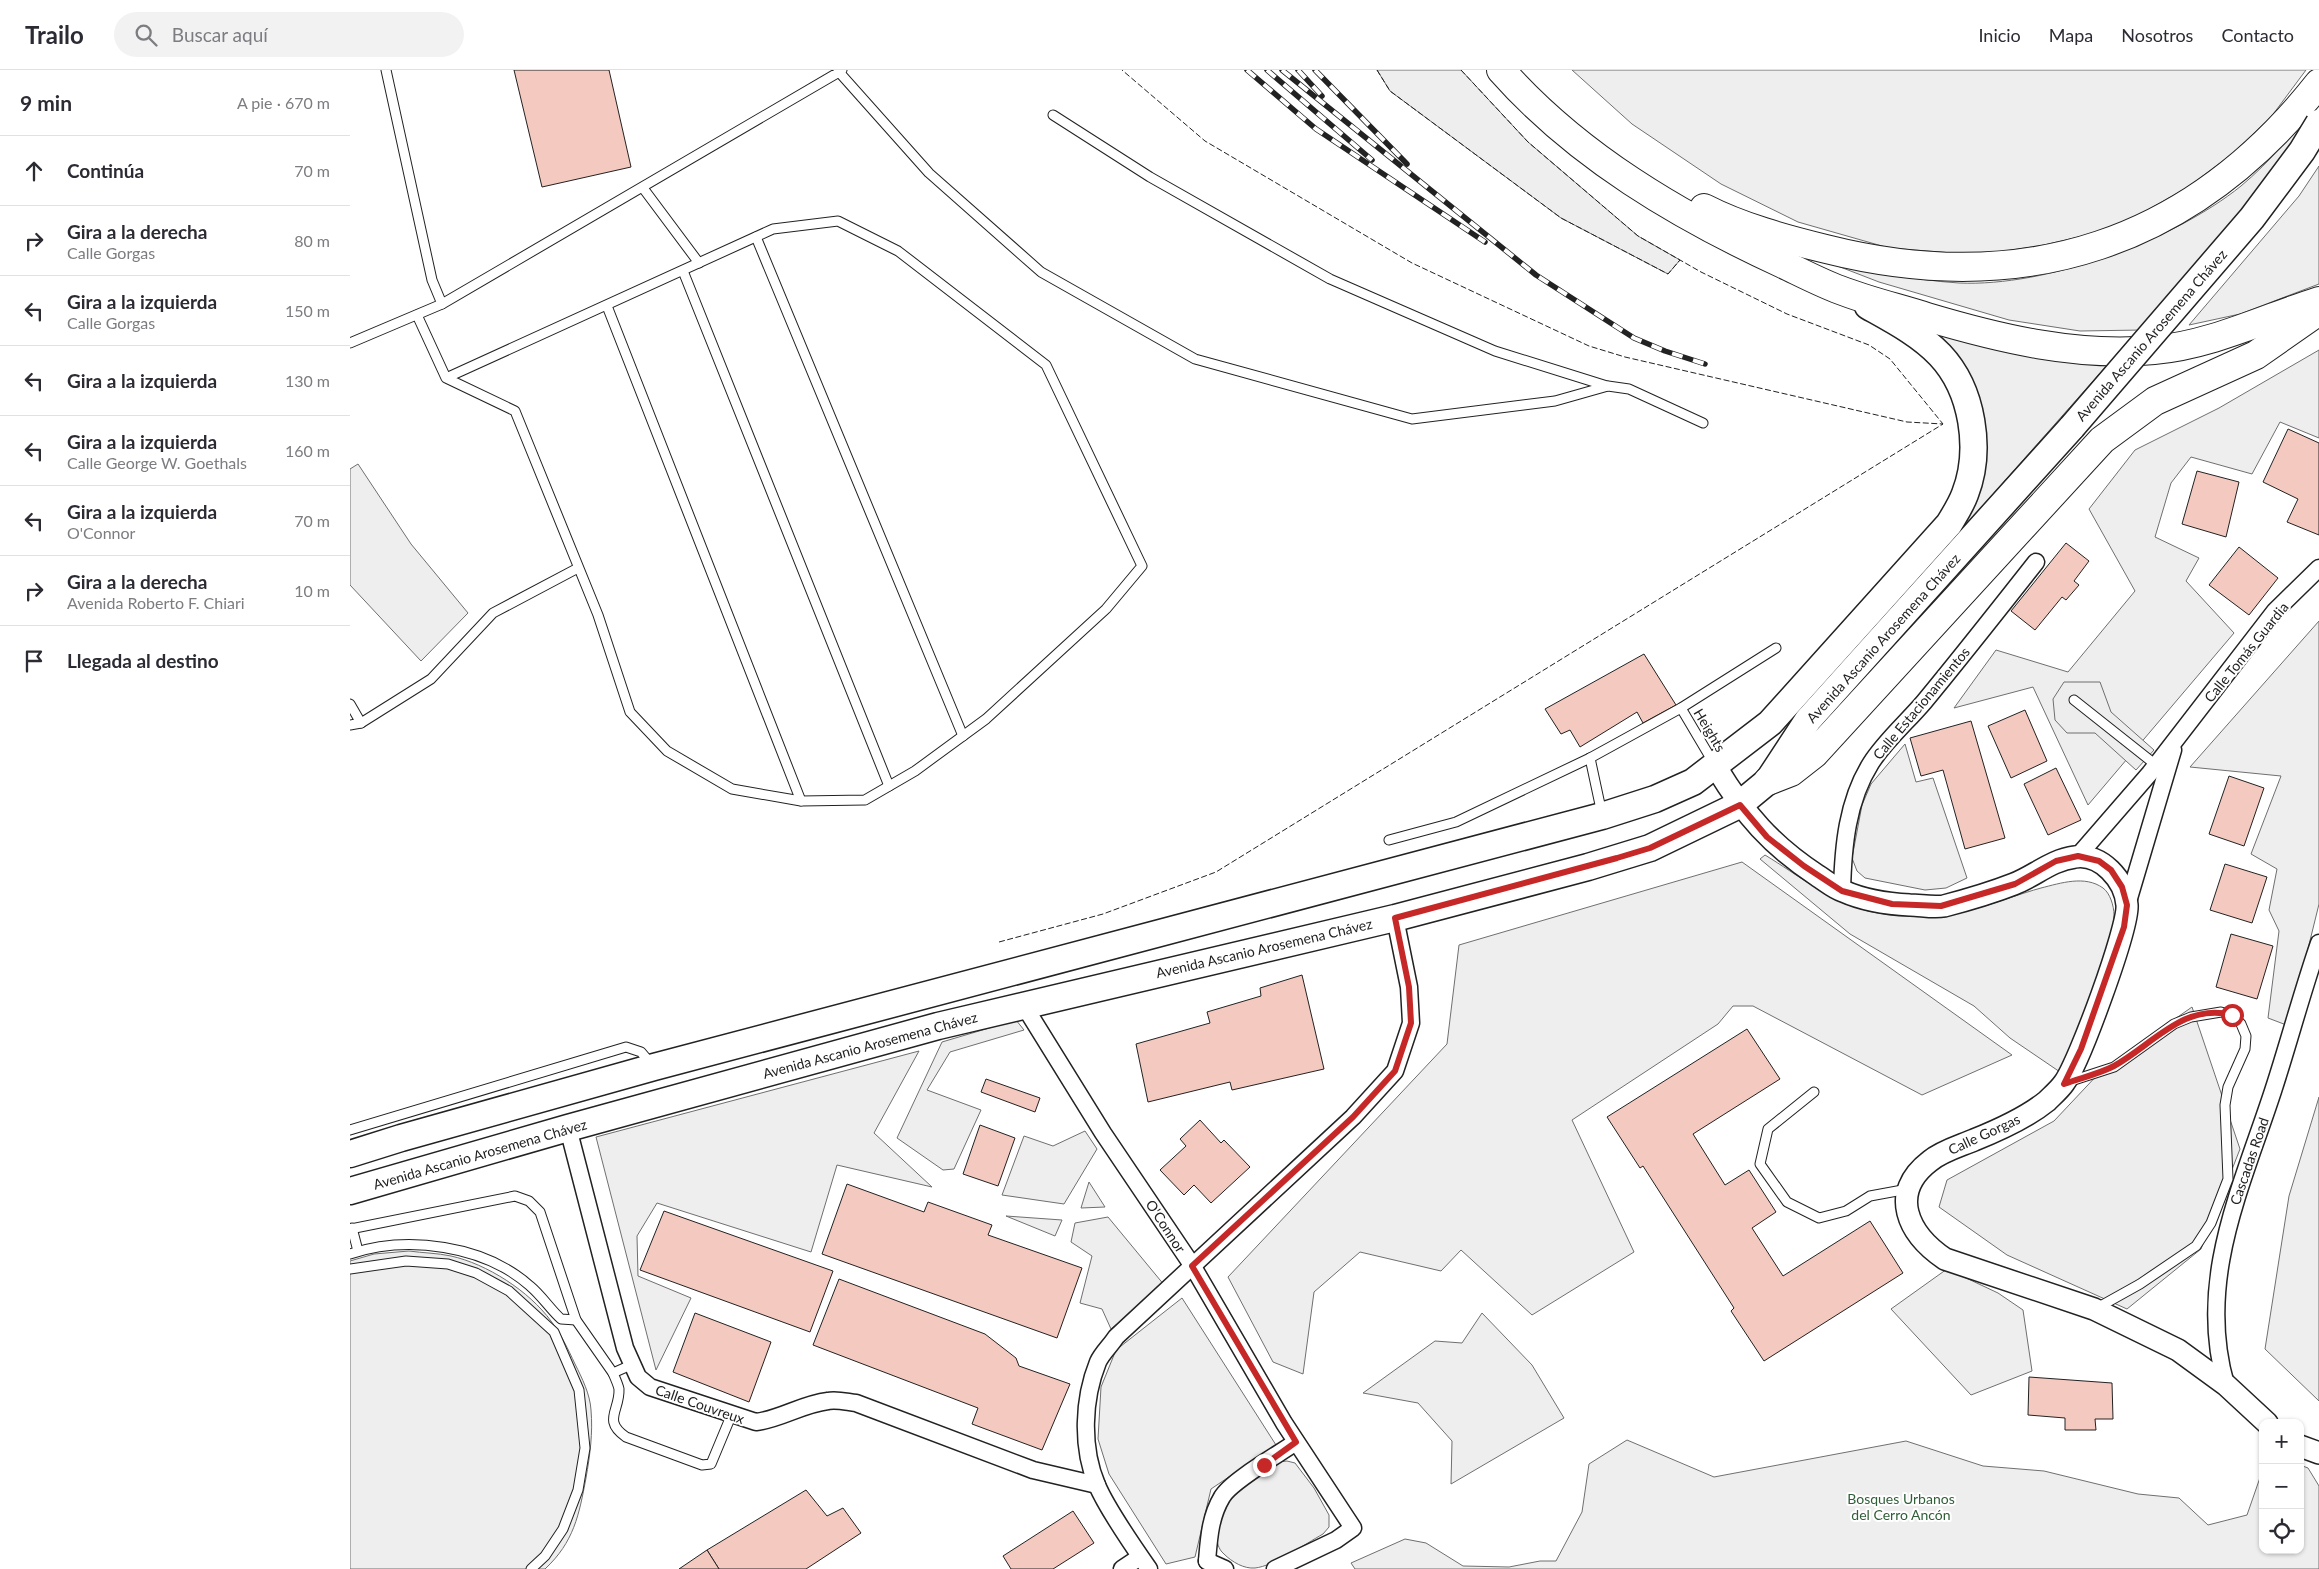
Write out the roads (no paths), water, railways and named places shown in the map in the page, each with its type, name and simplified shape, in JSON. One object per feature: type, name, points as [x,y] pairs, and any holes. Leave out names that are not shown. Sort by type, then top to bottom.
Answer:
[{"type":"highway","points":[[1501,70],[1562,131],[1620,173],[1680,212],[1744,246],[1841,291],[2007,338],[2074,350],[2118,352],[2156,350],[2205,340],[2319,300]]},
{"type":"highway","points":[[1562,131],[1716,214],[1800,242],[1851,255],[1904,263],[1992,266],[2032,262],[2078,252],[2161,220],[2212,187],[2261,148],[2294,114],[2319,83]]},
{"type":"highway","points":[[1768,781],[1791,772],[1814,754],[2102,440],[2155,402],[2256,355],[2319,311]]},
{"type":"main road","name":"Avenida Ascanio Arosemena Chávez","points":[[350,1191],[571,1138],[1023,1004],[1395,918],[1617,858],[1650,848],[1740,805],[1768,781],[1808,720],[2072,427],[2252,218],[2302,151],[2319,123]]},
{"type":"main road","name":"Avenida Ascanio Arosemena Chávez","points":[[350,1154],[654,1067],[1602,816],[1655,799],[1693,782],[1716,767],[1770,723],[1949,524],[1966,492],[1973,441],[1970,414],[1965,395],[1952,371],[1940,355],[1903,325],[1841,291]]},
{"type":"street","name":"Calle Estacionamientos","points":[[1842,891],[1844,842],[1849,817],[1858,789],[1872,762],[1923,703],[2036,562]]},
{"type":"street","name":"Calle Tomás Guardia","points":[[2078,856],[2156,765],[2275,611],[2319,568]]},
{"type":"street","name":"Calle Tomás Guardia","points":[[2127,905],[2176,738]]},
{"type":"street","points":[[1716,767],[1740,805],[1767,837],[1804,866],[1842,891],[1892,904],[1941,906],[2015,884],[2056,861],[2078,856]]},
{"type":"street","name":"Calle Gorgas","points":[[2078,856],[2099,861],[2111,870],[2122,887],[2127,905],[2124,927],[2081,1049],[2064,1084],[2046,1101],[2021,1118],[1995,1132],[1932,1159],[1918,1170],[1909,1189],[1906,1207],[1911,1227],[1926,1246],[1941,1256],[2094,1309],[2178,1350],[2226,1385],[2264,1419]]},
{"type":"street","points":[[1122,1569],[1144,1563],[1097,1485],[1087,1451],[1086,1417],[1090,1390],[1099,1360],[1116,1337],[1353,1117],[1395,1071],[1411,1023],[1409,987],[1395,918]]},
{"type":"street","name":"Cascadas Road","points":[[2226,1385],[2218,1356],[2216,1330],[2222,1248],[2235,1202],[2283,1061],[2319,943]]},
{"type":"street","name":"O'Connor","points":[[1023,1004],[1103,1133],[1192,1266],[1296,1442],[1354,1528],[1336,1540],[1275,1569]]},
{"type":"street","name":"Calle Couvreux","points":[[571,1138],[631,1365],[638,1377],[650,1387],[731,1416],[756,1422],[772,1420],[803,1406],[829,1400],[856,1403],[1033,1470],[1097,1485]]},
{"type":"street","points":[[1225,1569],[1201,1565],[1213,1517],[1223,1495],[1245,1477],[1296,1442]]},
{"type":"street","points":[[2304,1447],[2319,1453]]},
{"type":"lane","points":[[386,70],[432,280],[442,304]]},
{"type":"lane","points":[[350,343],[442,304],[840,71],[929,173],[1041,272],[1195,359],[1412,418],[1555,401],[1608,386]]},
{"type":"lane","points":[[1053,115],[1150,177],[1330,279],[1495,351],[1608,386],[1629,389],[1703,423]]},
{"type":"lane","points":[[643,188],[699,263]]},
{"type":"lane","points":[[417,315],[446,378],[515,411],[598,615],[630,712],[667,751],[732,789],[801,801],[866,800],[915,771],[986,718],[1106,609],[1142,566],[1046,365],[898,251],[838,221],[773,229],[446,378]]},
{"type":"lane","points":[[756,237],[963,736]]},
{"type":"lane","points":[[683,271],[889,786]]},
{"type":"lane","points":[[607,306],[801,801]]},
{"type":"lane","points":[[350,725],[361,723],[431,679],[493,614],[578,568]]},
{"type":"lane","points":[[1389,840],[1456,822],[1590,758],[1681,708],[1776,648]]},
{"type":"lane","points":[[2074,700],[2156,765]]},
{"type":"lane","points":[[350,704],[361,723]]},
{"type":"lane","name":"Heights","points":[[1681,708],[1716,767]]},
{"type":"lane","points":[[1590,758],[1602,816]]},
{"type":"lane","points":[[2064,1084],[2114,1066],[2174,1024],[2191,1017],[2221,1012],[2232,1015],[2242,1024],[2246,1036],[2245,1049],[2228,1087],[2225,1105],[2228,1179],[2211,1223],[2196,1246],[2140,1284],[2094,1309]]},
{"type":"lane","points":[[350,1130],[626,1047],[641,1052],[654,1067]]},
{"type":"lane","points":[[1814,1092],[1768,1129],[1760,1164],[1787,1202],[1819,1218],[1846,1211],[1870,1196],[1909,1189]]},
{"type":"lane","points":[[576,1320],[562,1319],[530,1286],[495,1263],[468,1251],[435,1245],[387,1245],[354,1252],[351,1229],[515,1196],[530,1201],[540,1212],[576,1320],[613,1373],[619,1388],[612,1420],[616,1430],[626,1437],[702,1465],[711,1464],[731,1416]]},
{"type":"lane","points":[[350,1269],[406,1261],[448,1264],[476,1273],[509,1291],[554,1332],[579,1390],[585,1448],[578,1490],[563,1529],[545,1556],[531,1569]]},
{"type":"lane","points":[[613,1373],[631,1365]]},
{"type":"railway","points":[[1247,70],[1316,129],[1485,242]]},
{"type":"railway","points":[[1267,70],[1372,160]]},
{"type":"railway","points":[[1282,70],[1536,275],[1634,338],[1665,351],[1705,364]]},
{"type":"railway","points":[[1298,70],[1322,96]]},
{"type":"railway","points":[[1315,70],[1407,164]]},
{"type":"park label","name":"Bosques Urbanos del Cerro Ancón","points":[[1901,1506]]}]
